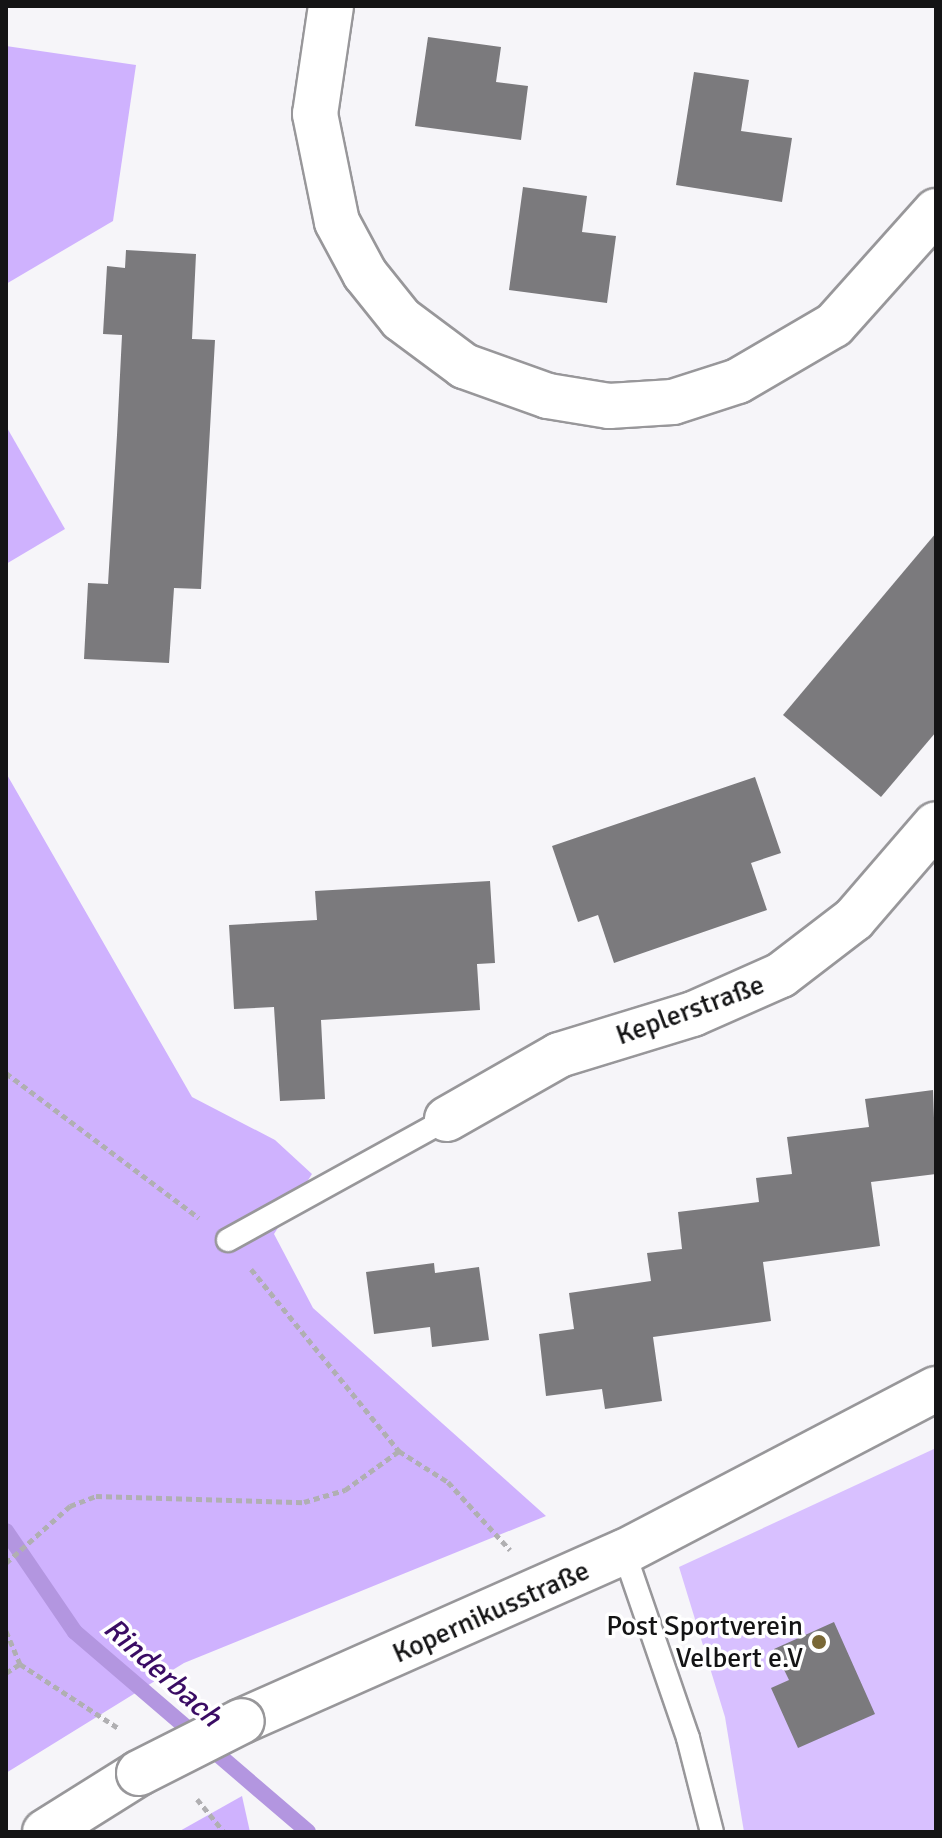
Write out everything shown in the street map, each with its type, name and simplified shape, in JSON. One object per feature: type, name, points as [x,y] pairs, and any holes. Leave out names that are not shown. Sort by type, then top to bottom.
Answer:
[{"type":"street","points":[[331,6],[315,114],[337,222],[365,274],[401,319],[464,366],[548,396],[609,406],[673,402],[738,381],[834,325],[936,211]]},
{"type":"street","name":"Keplerstraße","points":[[447,1119],[559,1055],[693,1014],[781,975],[854,919],[936,824]]},
{"type":"street","name":"Kopernikusstraße","points":[[45,1832],[139,1773],[242,1721],[624,1552],[936,1389]]},
{"type":"lane","points":[[228,1240],[447,1119]]},
{"type":"lane","points":[[624,1552],[688,1738],[712,1832]]},
{"type":"path","points":[[6,1563],[70,1506],[96,1496],[304,1502],[345,1490],[399,1451],[448,1482],[504,1538],[532,1594]]},
{"type":"path","points":[[6,1631],[20,1664],[6,1673]]},
{"type":"shaded area","points":[[6,46],[136,65],[113,221],[6,284]]},
{"type":"shaded area","points":[[6,426],[65,529],[6,564]]},
{"type":"shaded area","points":[[6,773],[192,1097],[275,1140],[312,1174],[274,1234],[313,1308],[546,1516],[184,1663],[6,1773]]},
{"type":"shaded area","name":"Post Sportverein Velbert e.V","points":[[936,1448],[936,1832],[744,1832],[725,1717],[679,1567]]},
{"type":"shaded area","points":[[242,1796],[250,1832],[178,1832]]},
{"type":"building","points":[[428,37],[501,47],[496,82],[528,86],[521,140],[415,126]]},
{"type":"building","points":[[694,72],[749,80],[741,131],[792,138],[782,202],[676,185]]},
{"type":"building","points":[[523,187],[587,196],[582,232],[616,236],[607,303],[509,290]]},
{"type":"building","points":[[126,250],[196,254],[192,339],[215,340],[201,589],[174,588],[169,663],[84,659],[88,583],[108,584],[117,435],[122,335],[103,334],[107,266],[125,268]]},
{"type":"building","points":[[936,533],[936,732],[881,797],[783,715]]},
{"type":"building","points":[[755,777],[781,853],[751,863],[767,910],[614,963],[598,915],[578,922],[552,846]]},
{"type":"building","points":[[490,881],[495,963],[477,964],[480,1010],[321,1020],[325,1099],[280,1101],[274,1007],[234,1009],[229,925],[317,920],[315,891]]},
{"type":"building","points":[[933,1090],[936,1174],[871,1182],[880,1246],[763,1262],[771,1321],[653,1337],[662,1401],[605,1409],[602,1389],[546,1396],[539,1334],[574,1329],[569,1293],[651,1281],[647,1253],[682,1249],[678,1212],[759,1202],[756,1178],[792,1174],[787,1137],[869,1127],[865,1099]]},
{"type":"building","points":[[434,1263],[435,1273],[479,1267],[489,1340],[432,1347],[430,1327],[374,1334],[366,1272]]},
{"type":"building","points":[[834,1622],[875,1714],[798,1748],[771,1688],[789,1680],[774,1649]]},
{"type":"waterway","name":"Rinderbach","points":[[6,1531],[75,1632],[308,1832]]},
{"type":"place","name":"Post Sportverein Velbert e.V","points":[[819,1642]]}]
